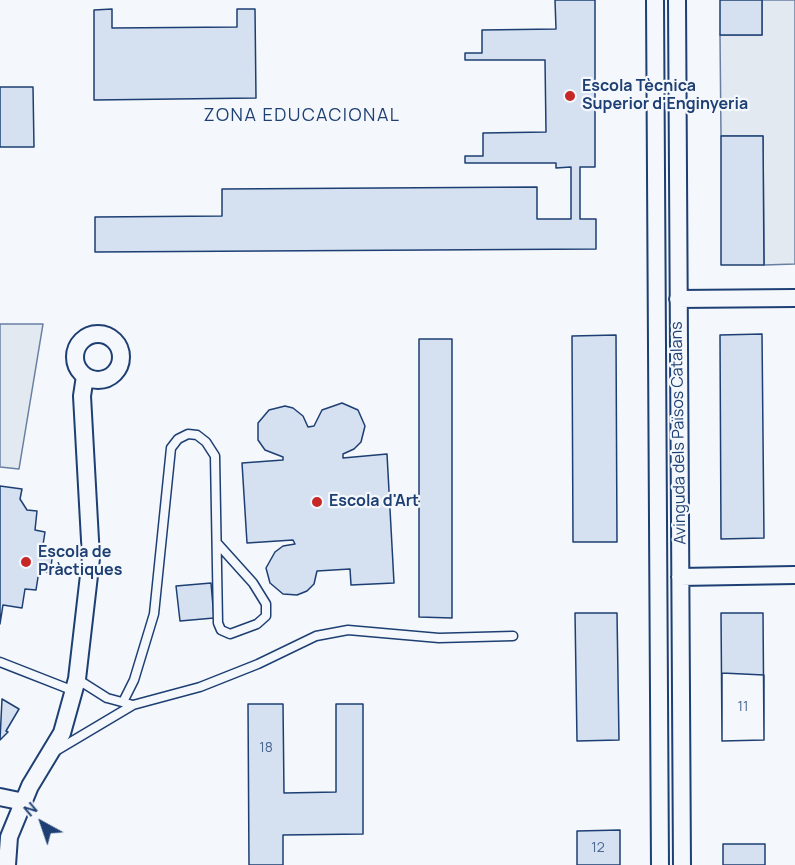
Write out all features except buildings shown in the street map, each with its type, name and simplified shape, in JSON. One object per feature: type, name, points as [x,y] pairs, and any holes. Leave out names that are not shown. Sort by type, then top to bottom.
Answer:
[{"type":"street","name":"Avinguda dels Països Catalans","points":[[655,0],[660,865]]},
{"type":"street","name":"Avinguda dels Països Catalans","points":[[677,0],[682,865]]},
{"type":"street","points":[[678,299],[795,298]]},
{"type":"street","points":[[7,865],[9,837],[24,802],[62,733],[75,685],[91,558],[82,396],[84,376]]},
{"type":"street","points":[[680,577],[795,575]]},
{"type":"street","points":[[0,797],[24,802]]},
{"type":"lane","points":[[123,702],[134,680],[154,614],[171,448],[188,434],[197,435],[206,442],[215,456],[218,623],[220,630],[230,634],[257,624],[266,616],[266,604],[253,583],[217,543]]},
{"type":"lane","points":[[49,755],[133,705],[200,687],[258,664],[316,636],[348,630],[439,638],[513,636]]},
{"type":"lane","points":[[0,662],[133,705]]},
{"type":"shaded area","points":[[762,0],[795,0],[795,264],[764,265],[763,136],[721,136],[720,35],[762,35]]},
{"type":"shaded area","points":[[0,324],[43,324],[19,469],[0,467]]},
{"type":"place","name":"Escola Tècnica Superior d'Enginyeria","points":[[570,96]]},
{"type":"place","name":"Escola d'Art","points":[[317,502]]},
{"type":"place","name":"Escola de Pràctiques","points":[[26,562]]},
{"type":"district","name":"ZONA EDUCACIONAL","points":[[302,116]]}]
